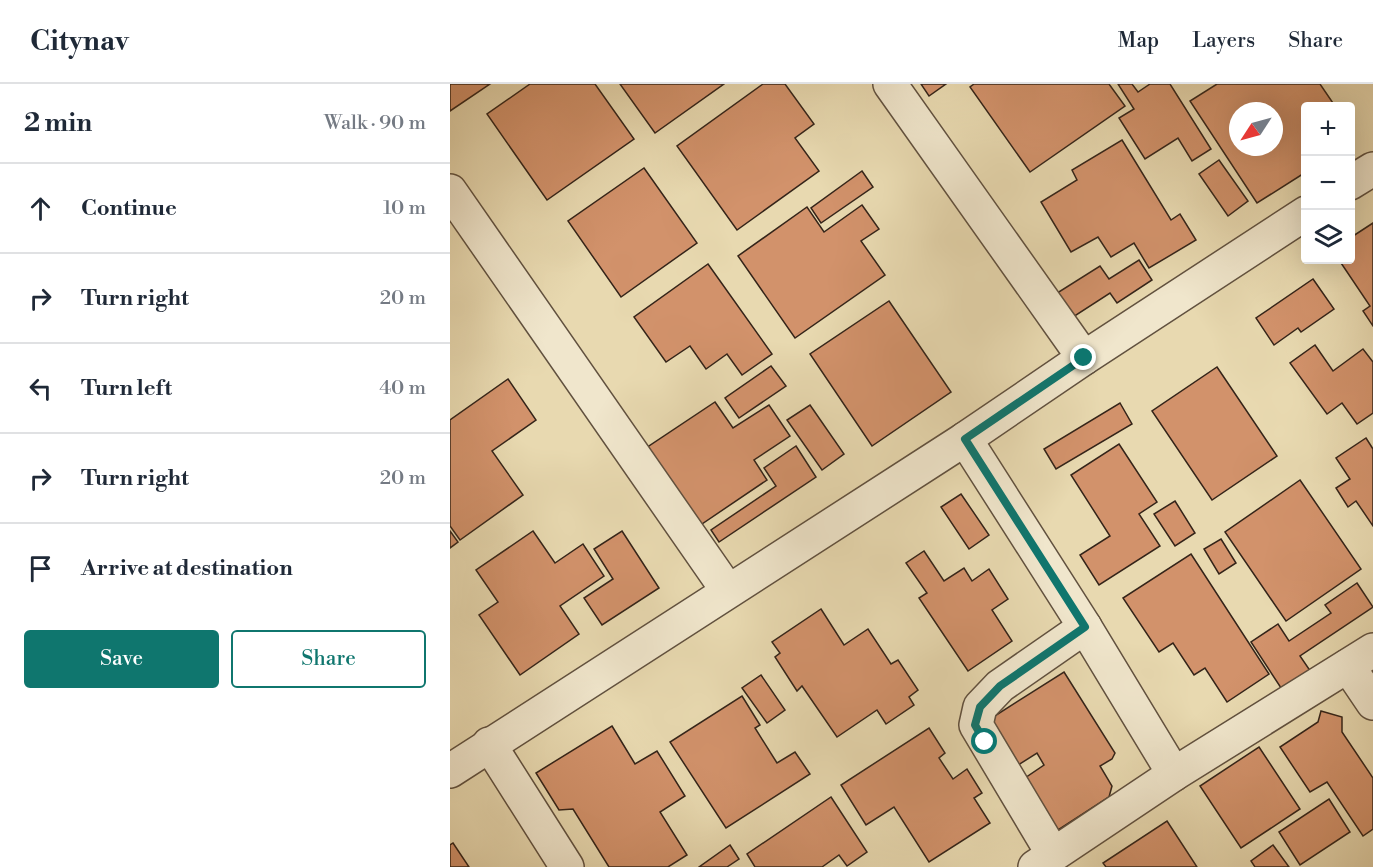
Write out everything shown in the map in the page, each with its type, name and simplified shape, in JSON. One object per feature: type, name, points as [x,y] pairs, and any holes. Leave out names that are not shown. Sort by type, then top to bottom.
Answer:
[{"type":"street","points":[[890,84],[1084,358]]},
{"type":"street","points":[[1355,180],[1373,169]]},
{"type":"street","points":[[450,190],[728,591]]},
{"type":"street","points":[[450,771],[965,439],[1301,216]]},
{"type":"street","points":[[965,439],[1085,627],[1174,774]]},
{"type":"street","points":[[1085,627],[1000,686],[980,707],[975,725],[1044,861],[1174,774],[1361,658],[1373,702]]},
{"type":"street","points":[[489,744],[567,867]]},
{"type":"building","points":[[450,84],[490,84],[450,111]]},
{"type":"building","points":[[530,84],[595,84],[634,139],[547,200],[487,114]]},
{"type":"building","points":[[620,84],[724,84],[655,133]]},
{"type":"building","points":[[763,84],[785,84],[814,124],[795,138],[819,171],[737,230],[677,146]]},
{"type":"building","points":[[921,84],[946,84],[929,96]]},
{"type":"building","points":[[974,84],[1109,84],[1125,106],[1030,172],[970,87]]},
{"type":"building","points":[[1118,84],[1132,84],[1138,92],[1150,84],[1170,84],[1211,149],[1192,161],[1178,138],[1145,159],[1119,118],[1134,109]]},
{"type":"building","points":[[1217,84],[1320,84],[1332,102],[1301,102],[1301,175],[1257,203],[1190,101]]},
{"type":"building","points":[[1122,140],[1171,220],[1180,214],[1196,240],[1149,268],[1134,243],[1111,257],[1098,237],[1071,252],[1041,202],[1077,180],[1072,170]]},
{"type":"building","points":[[1219,160],[1248,201],[1228,216],[1199,174]]},
{"type":"building","points":[[644,168],[697,243],[621,297],[568,221]]},
{"type":"building","points":[[862,171],[873,187],[821,223],[811,208]]},
{"type":"building","points":[[862,205],[879,229],[861,241],[885,275],[795,338],[738,256],[807,207],[824,232]]},
{"type":"building","points":[[1373,223],[1373,326],[1363,311],[1370,306],[1342,264],[1355,264],[1355,235]]},
{"type":"building","points":[[1139,260],[1152,280],[1117,303],[1110,293],[1070,319],[1054,295],[1100,266],[1109,279]]},
{"type":"building","points":[[708,264],[772,354],[742,375],[727,354],[706,369],[690,346],[666,362],[634,317]]},
{"type":"building","points":[[1313,279],[1334,309],[1301,332],[1298,328],[1274,345],[1256,318]]},
{"type":"building","points":[[889,301],[951,392],[872,446],[810,354]]},
{"type":"building","points":[[1315,345],[1333,371],[1363,349],[1373,362],[1373,413],[1357,424],[1342,403],[1327,414],[1290,363]]},
{"type":"building","points":[[771,366],[786,386],[739,418],[725,398]]},
{"type":"building","points":[[1217,367],[1277,456],[1212,500],[1152,411]]},
{"type":"building","points":[[508,379],[536,420],[492,451],[523,495],[460,540],[450,526],[450,420]]},
{"type":"building","points":[[715,402],[733,428],[769,405],[790,436],[754,460],[767,480],[696,528],[643,450]]},
{"type":"building","points":[[1120,403],[1132,424],[1056,469],[1044,449]]},
{"type":"building","points":[[810,405],[844,454],[822,470],[787,420]]},
{"type":"building","points":[[1366,438],[1373,449],[1373,526],[1356,501],[1348,507],[1336,488],[1350,479],[1336,458]]},
{"type":"building","points":[[1119,444],[1157,502],[1139,514],[1160,546],[1099,585],[1080,555],[1110,536],[1071,475]]},
{"type":"building","points":[[796,446],[816,477],[719,542],[711,530],[776,486],[764,468]]},
{"type":"building","points":[[1300,480],[1361,569],[1286,621],[1225,532]]},
{"type":"building","points":[[961,494],[989,535],[969,549],[941,507]]},
{"type":"building","points":[[1175,501],[1195,533],[1175,546],[1154,514]]},
{"type":"building","points":[[450,531],[458,542],[450,548]]},
{"type":"building","points":[[533,531],[555,563],[583,544],[604,576],[560,606],[579,634],[520,675],[479,615],[498,602],[476,570]]},
{"type":"building","points":[[622,531],[659,588],[602,625],[584,598],[613,579],[594,549]]},
{"type":"building","points":[[1221,539],[1236,563],[1219,574],[1204,549]]},
{"type":"building","points":[[924,551],[944,581],[964,568],[972,581],[989,569],[1008,599],[992,610],[1012,641],[968,671],[919,598],[927,593],[906,563]]},
{"type":"building","points":[[1191,554],[1269,674],[1227,702],[1205,668],[1194,675],[1173,643],[1159,652],[1123,598]]},
{"type":"building","points":[[1357,583],[1373,607],[1300,656],[1311,672],[1283,691],[1251,642],[1278,624],[1289,641],[1331,613],[1325,605]]},
{"type":"building","points":[[821,609],[844,645],[868,629],[891,664],[898,660],[918,690],[909,697],[914,705],[886,724],[877,710],[837,737],[802,686],[797,691],[775,657],[780,653],[772,642]]},
{"type":"building","points":[[1064,672],[1115,753],[1112,759],[1100,766],[1112,786],[1109,797],[1058,830],[1025,778],[1044,765],[1037,753],[1015,767],[996,737],[1001,734],[990,719]]},
{"type":"building","points":[[761,675],[785,710],[767,723],[742,688]]},
{"type":"building","points":[[742,696],[760,725],[755,728],[777,763],[795,752],[810,774],[726,828],[670,742]]},
{"type":"building","points":[[1321,711],[1342,717],[1342,732],[1373,778],[1373,829],[1363,836],[1327,782],[1310,792],[1280,747],[1318,722]]},
{"type":"building","points":[[612,726],[635,764],[657,751],[685,796],[660,812],[687,855],[668,867],[609,867],[573,809],[559,810],[536,773]]},
{"type":"building","points":[[929,728],[945,753],[939,758],[953,779],[967,769],[982,793],[974,798],[990,823],[929,862],[894,807],[866,825],[841,785]]},
{"type":"building","points":[[1259,747],[1300,809],[1241,848],[1200,786]]},
{"type":"building","points":[[831,797],[867,852],[847,866],[839,855],[822,867],[755,867],[747,854]]},
{"type":"building","points":[[1329,799],[1350,832],[1300,865],[1279,832]]},
{"type":"building","points":[[1167,821],[1197,867],[1106,867],[1103,863]]},
{"type":"building","points":[[453,843],[469,867],[450,867],[450,845]]},
{"type":"building","points":[[730,845],[739,859],[727,867],[699,867]]},
{"type":"building","points":[[1273,845],[1289,867],[1255,867],[1251,861]]},
{"type":"route","points":[[985,742],[975,725],[980,707],[1000,686],[1085,627],[965,439],[1084,358]]}]
